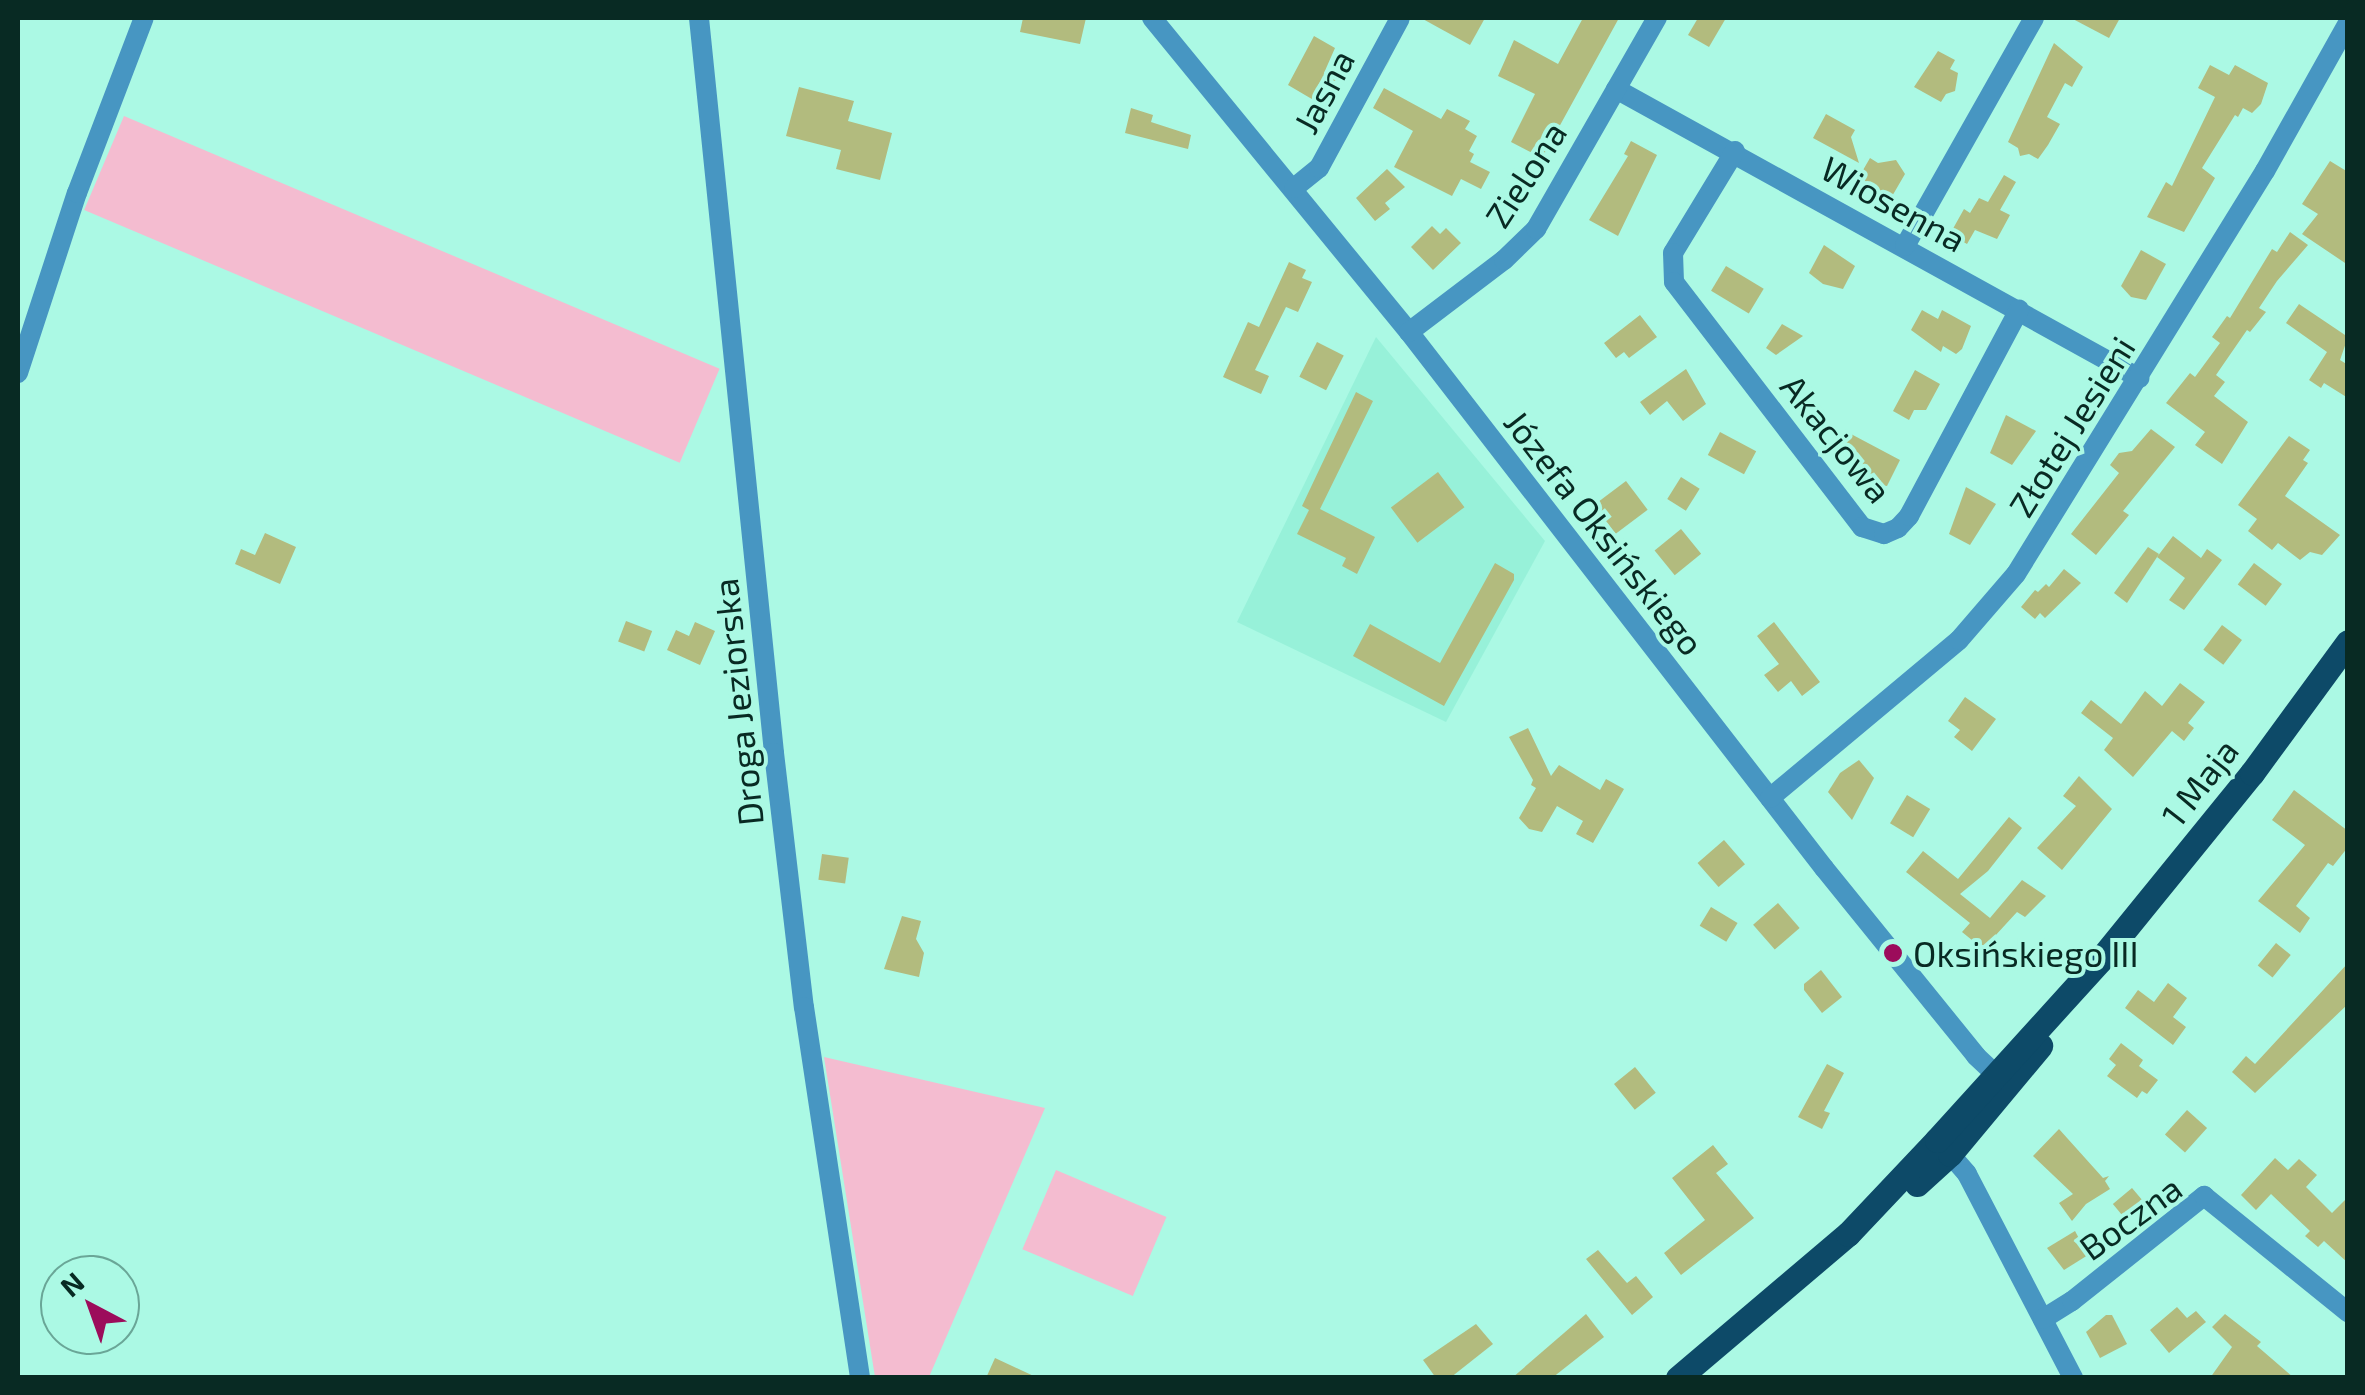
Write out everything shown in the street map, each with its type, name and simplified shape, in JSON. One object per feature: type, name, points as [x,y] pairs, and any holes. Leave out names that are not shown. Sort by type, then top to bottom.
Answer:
[{"type":"main road","name":"1 Maja","points":[[1678,1378],[1944,1147],[2066,1013],[2100,960],[2252,773],[2348,642]]},
{"type":"street","points":[[18,373],[77,193],[144,18]]},
{"type":"street","name":"Droga Jeziorska","points":[[699,18],[804,1007],[860,1378]]},
{"type":"street","name":"Józefa Oksińskiego","points":[[1152,18],[1294,188],[1770,798],[2001,1080]]},
{"type":"street","name":"Jasna","points":[[1294,188],[1319,168],[1400,18]]},
{"type":"street","name":"Zielona","points":[[1409,332],[1504,260],[1536,228],[1657,18]]},
{"type":"street","points":[[1905,246],[2034,18]]},
{"type":"street","name":"Złotej Jesieni","points":[[1770,798],[1929,666],[1992,602],[2047,528],[2272,158],[2348,23]]},
{"type":"street","name":"Wiosenna","points":[[1616,89],[1735,151],[2139,378]]},
{"type":"street","name":"Akacjowa","points":[[1735,151],[1673,254],[1674,282],[1862,527],[1884,534],[1898,528],[1909,516],[2019,310]]},
{"type":"street","points":[[1944,1147],[1966,1174],[2073,1378]]},
{"type":"street","name":"Boczna","points":[[2043,1320],[2072,1302],[2204,1196],[2348,1312]]},
{"type":"shaded area","points":[[124,116],[720,369],[680,463],[84,210]]},
{"type":"shaded area","points":[[1376,337],[1545,541],[1446,722],[1237,622]]},
{"type":"shaded area","points":[[824,1057],[1045,1108],[929,1377],[875,1377]]},
{"type":"shaded area","points":[[1056,1170],[1166,1217],[1133,1296],[1022,1249]]},
{"type":"building","points":[[1023,18],[1086,18],[1080,44],[1020,32]]},
{"type":"building","points":[[1421,18],[1485,18],[1470,45]]},
{"type":"building","points":[[1583,18],[1619,18],[1542,158],[1511,142],[1535,94],[1498,76],[1514,40],[1558,64]]},
{"type":"building","points":[[1698,18],[1726,18],[1709,47],[1688,35]]},
{"type":"building","points":[[2071,18],[2120,18],[2109,38]]},
{"type":"building","points":[[1314,36],[1335,48],[1324,73],[1336,79],[1322,105],[1288,85]]},
{"type":"building","points":[[2054,43],[2083,67],[2072,87],[2065,83],[2047,117],[2060,124],[2048,145],[2038,159],[2029,154],[2020,156],[2018,148],[2008,142]]},
{"type":"building","points":[[1938,51],[1955,60],[1950,69],[1958,73],[1955,91],[1946,94],[1941,102],[1914,87]]},
{"type":"building","points":[[2210,65],[2229,75],[2235,65],[2268,83],[2261,104],[2252,113],[2243,108],[2238,117],[2235,115],[2202,168],[2215,178],[2184,232],[2147,217],[2166,182],[2172,186],[2215,97],[2198,88]]},
{"type":"building","points":[[799,87],[854,101],[848,121],[892,133],[880,180],[836,169],[841,150],[786,136]]},
{"type":"building","points":[[1384,88],[1441,119],[1447,109],[1470,121],[1465,129],[1477,136],[1469,151],[1474,154],[1470,162],[1490,172],[1481,189],[1461,179],[1452,196],[1394,167],[1413,131],[1373,108]]},
{"type":"building","points":[[1131,108],[1153,115],[1151,122],[1191,135],[1188,149],[1125,133]]},
{"type":"building","points":[[1826,114],[1855,130],[1851,137],[1859,163],[1813,138]]},
{"type":"building","points":[[1631,141],[1657,155],[1618,236],[1589,220],[1628,156],[1624,154]]},
{"type":"building","points":[[1870,158],[1878,163],[1896,160],[1905,174],[1891,198],[1859,177]]},
{"type":"building","points":[[2330,161],[2348,172],[2348,265],[2302,234],[2318,214],[2302,204]]},
{"type":"building","points":[[1387,169],[1405,187],[1385,203],[1390,209],[1375,221],[1356,198]]},
{"type":"building","points":[[2004,175],[2016,182],[2000,210],[2010,215],[1997,239],[1975,230],[1967,244],[1950,234],[1964,209],[1970,213],[1979,198],[1988,202]]},
{"type":"building","points":[[1432,226],[1440,234],[1446,228],[1461,243],[1433,270],[1411,247]]},
{"type":"building","points":[[2290,232],[2308,245],[2277,281],[2259,308],[2266,312],[2250,332],[2247,330],[2216,375],[2225,382],[2214,396],[2248,422],[2222,464],[2195,445],[2205,432],[2166,403],[2190,373],[2195,377],[2220,343],[2212,337],[2227,316],[2230,318],[2272,249],[2277,252]]},
{"type":"building","points":[[1824,245],[1855,266],[1843,289],[1823,284],[1809,273]]},
{"type":"building","points":[[2141,250],[2166,264],[2146,300],[2131,297],[2121,286]]},
{"type":"building","points":[[1289,262],[1306,270],[1302,278],[1312,282],[1298,312],[1286,307],[1255,370],[1269,376],[1261,394],[1223,377],[1248,322],[1259,327]]},
{"type":"building","points":[[1726,266],[1764,289],[1749,314],[1711,291]]},
{"type":"building","points":[[2299,304],[2348,337],[2340,360],[2348,365],[2348,398],[2324,383],[2321,388],[2309,380],[2327,352],[2286,323]]},
{"type":"building","points":[[1922,310],[1938,319],[1942,310],[1971,326],[1962,349],[1956,354],[1943,346],[1941,352],[1911,330]]},
{"type":"building","points":[[1640,315],[1657,337],[1629,358],[1624,352],[1616,358],[1604,343]]},
{"type":"building","points":[[1782,324],[1803,336],[1776,355],[1766,348]]},
{"type":"building","points":[[1317,342],[1344,356],[1326,390],[1299,377]]},
{"type":"building","points":[[1686,369],[1706,404],[1683,421],[1667,401],[1650,415],[1640,402]]},
{"type":"building","points":[[1915,370],[1940,384],[1926,410],[1914,410],[1909,420],[1893,411]]},
{"type":"building","points":[[1356,392],[1373,401],[1320,509],[1375,537],[1357,574],[1342,566],[1346,558],[1297,534],[1309,510],[1302,506]]},
{"type":"building","points":[[2006,415],[2036,431],[2012,465],[1990,453]]},
{"type":"building","points":[[2151,429],[2175,447],[2123,511],[2129,515],[2096,555],[2071,534],[2119,473],[2110,465],[2119,453],[2132,451]]},
{"type":"building","points":[[1720,432],[1756,451],[1744,474],[1708,455]]},
{"type":"building","points":[[1851,434],[1900,460],[1887,486],[1872,484],[1862,476],[1866,469],[1843,449]]},
{"type":"building","points":[[2289,436],[2310,450],[2303,460],[2308,463],[2285,496],[2340,535],[2322,555],[2310,552],[2300,560],[2278,543],[2272,550],[2248,531],[2257,519],[2238,505]]},
{"type":"building","points":[[1438,472],[1464,507],[1417,543],[1391,508]]},
{"type":"building","points":[[1681,477],[1700,489],[1686,511],[1667,499]]},
{"type":"building","points":[[1626,481],[1648,510],[1616,534],[1594,505]]},
{"type":"building","points":[[1966,487],[1996,504],[1970,545],[1949,534]]},
{"type":"building","points":[[1681,529],[1701,554],[1675,575],[1655,550]]},
{"type":"building","points":[[265,533],[296,547],[280,584],[235,564],[241,549],[255,555]]},
{"type":"building","points":[[2173,536],[2201,558],[2207,549],[2222,560],[2184,610],[2169,600],[2185,578],[2157,557]]},
{"type":"building","points":[[2148,547],[2159,554],[2127,603],[2114,593]]},
{"type":"building","points":[[1495,563],[1514,574],[1514,580],[1444,706],[1353,656],[1370,624],[1440,663]]},
{"type":"building","points":[[2254,563],[2282,584],[2266,606],[2238,585]]},
{"type":"building","points":[[2064,569],[2081,583],[2045,618],[2040,613],[2035,619],[2021,607],[2035,590],[2038,592],[2046,584],[2049,587]]},
{"type":"building","points":[[626,621],[652,631],[644,652],[618,642]]},
{"type":"building","points":[[695,622],[715,631],[700,665],[667,650],[676,630],[689,636]]},
{"type":"building","points":[[1774,622],[1820,682],[1802,696],[1791,681],[1778,692],[1764,675],[1779,664],[1757,636]]},
{"type":"building","points":[[2222,625],[2242,640],[2223,665],[2203,650]]},
{"type":"building","points":[[2180,683],[2205,702],[2188,723],[2194,728],[2184,741],[2172,731],[2133,777],[2104,750],[2113,738],[2081,713],[2091,700],[2121,724],[2145,691],[2162,706]]},
{"type":"building","points":[[1965,697],[1996,719],[1972,751],[1954,737],[1960,730],[1948,721]]},
{"type":"building","points":[[1528,728],[1551,776],[1559,765],[1600,790],[1606,779],[1624,789],[1593,843],[1576,834],[1583,821],[1557,806],[1542,832],[1529,829],[1519,818],[1536,788],[1531,785],[1533,780],[1509,737]]},
{"type":"building","points":[[1859,760],[1874,778],[1852,820],[1828,792],[1840,773]]},
{"type":"building","points":[[2079,776],[2112,809],[2062,870],[2037,848],[2076,806],[2063,796]]},
{"type":"building","points":[[2294,790],[2348,831],[2348,847],[2333,866],[2328,863],[2296,906],[2310,918],[2300,933],[2258,901],[2305,845],[2272,820]]},
{"type":"building","points":[[1907,795],[1930,809],[1913,837],[1890,823]]},
{"type":"building","points":[[2009,817],[2022,828],[1988,871],[1960,894],[1990,918],[2022,880],[2046,896],[2025,917],[2017,912],[1983,949],[1962,932],[1970,923],[1906,872],[1923,851],[1958,879]]},
{"type":"building","points":[[1724,840],[1745,864],[1719,887],[1698,863]]},
{"type":"building","points":[[822,854],[849,858],[845,884],[818,880]]},
{"type":"building","points":[[1778,903],[1800,928],[1775,950],[1753,925]]},
{"type":"building","points":[[1711,907],[1738,923],[1726,942],[1700,926]]},
{"type":"building","points":[[902,916],[921,921],[916,939],[924,953],[919,977],[884,969]]},
{"type":"building","points":[[2276,943],[2291,955],[2273,977],[2258,966]]},
{"type":"building","points":[[2348,963],[2348,1004],[2255,1093],[2232,1072],[2246,1056],[2255,1064]]},
{"type":"building","points":[[1821,970],[1842,997],[1822,1013],[1804,990],[1804,984]]},
{"type":"building","points":[[2168,983],[2187,998],[2173,1017],[2186,1027],[2173,1045],[2125,1008],[2138,990],[2154,1002]]},
{"type":"building","points":[[2121,1043],[2143,1060],[2139,1066],[2158,1080],[2147,1094],[2142,1091],[2137,1098],[2107,1076],[2116,1065],[2109,1059]]},
{"type":"building","points":[[1827,1064],[1844,1073],[1824,1111],[1830,1113],[1822,1129],[1798,1117]]},
{"type":"building","points":[[1635,1067],[1656,1093],[1635,1110],[1614,1084]]},
{"type":"building","points":[[2187,1110],[2207,1128],[2185,1153],[2165,1135]]},
{"type":"building","points":[[2059,1129],[2103,1178],[2109,1176],[2105,1181],[2110,1189],[2086,1204],[2072,1221],[2059,1203],[2073,1194],[2033,1156]]},
{"type":"building","points":[[1713,1145],[1728,1164],[1716,1173],[1754,1218],[1681,1275],[1664,1253],[1705,1220],[1672,1178]]},
{"type":"building","points":[[2275,1158],[2288,1170],[2299,1159],[2317,1175],[2306,1187],[2332,1213],[2348,1197],[2348,1263],[2324,1241],[2318,1247],[2305,1236],[2310,1231],[2271,1194],[2256,1210],[2241,1195]]},
{"type":"building","points":[[2132,1188],[2147,1206],[2128,1222],[2113,1204]]},
{"type":"building","points":[[2075,1231],[2088,1255],[2064,1270],[2047,1248]]},
{"type":"building","points":[[1598,1250],[1627,1283],[1636,1276],[1653,1297],[1632,1315],[1586,1259]]},
{"type":"building","points":[[2177,1307],[2187,1318],[2196,1311],[2206,1322],[2169,1353],[2150,1330]]},
{"type":"building","points":[[1586,1314],[1604,1337],[1552,1378],[1512,1378]]},
{"type":"building","points":[[2225,1314],[2261,1342],[2257,1346],[2294,1378],[2210,1378],[2232,1347],[2212,1327]]},
{"type":"building","points":[[2106,1315],[2112,1315],[2127,1344],[2100,1358],[2086,1332]]},
{"type":"building","points":[[1476,1324],[1493,1344],[1450,1378],[1436,1378],[1423,1360]]},
{"type":"building","points":[[995,1358],[1038,1378],[986,1378]]},
{"type":"place","name":"Oksińskiego III","points":[[1893,953]]}]
